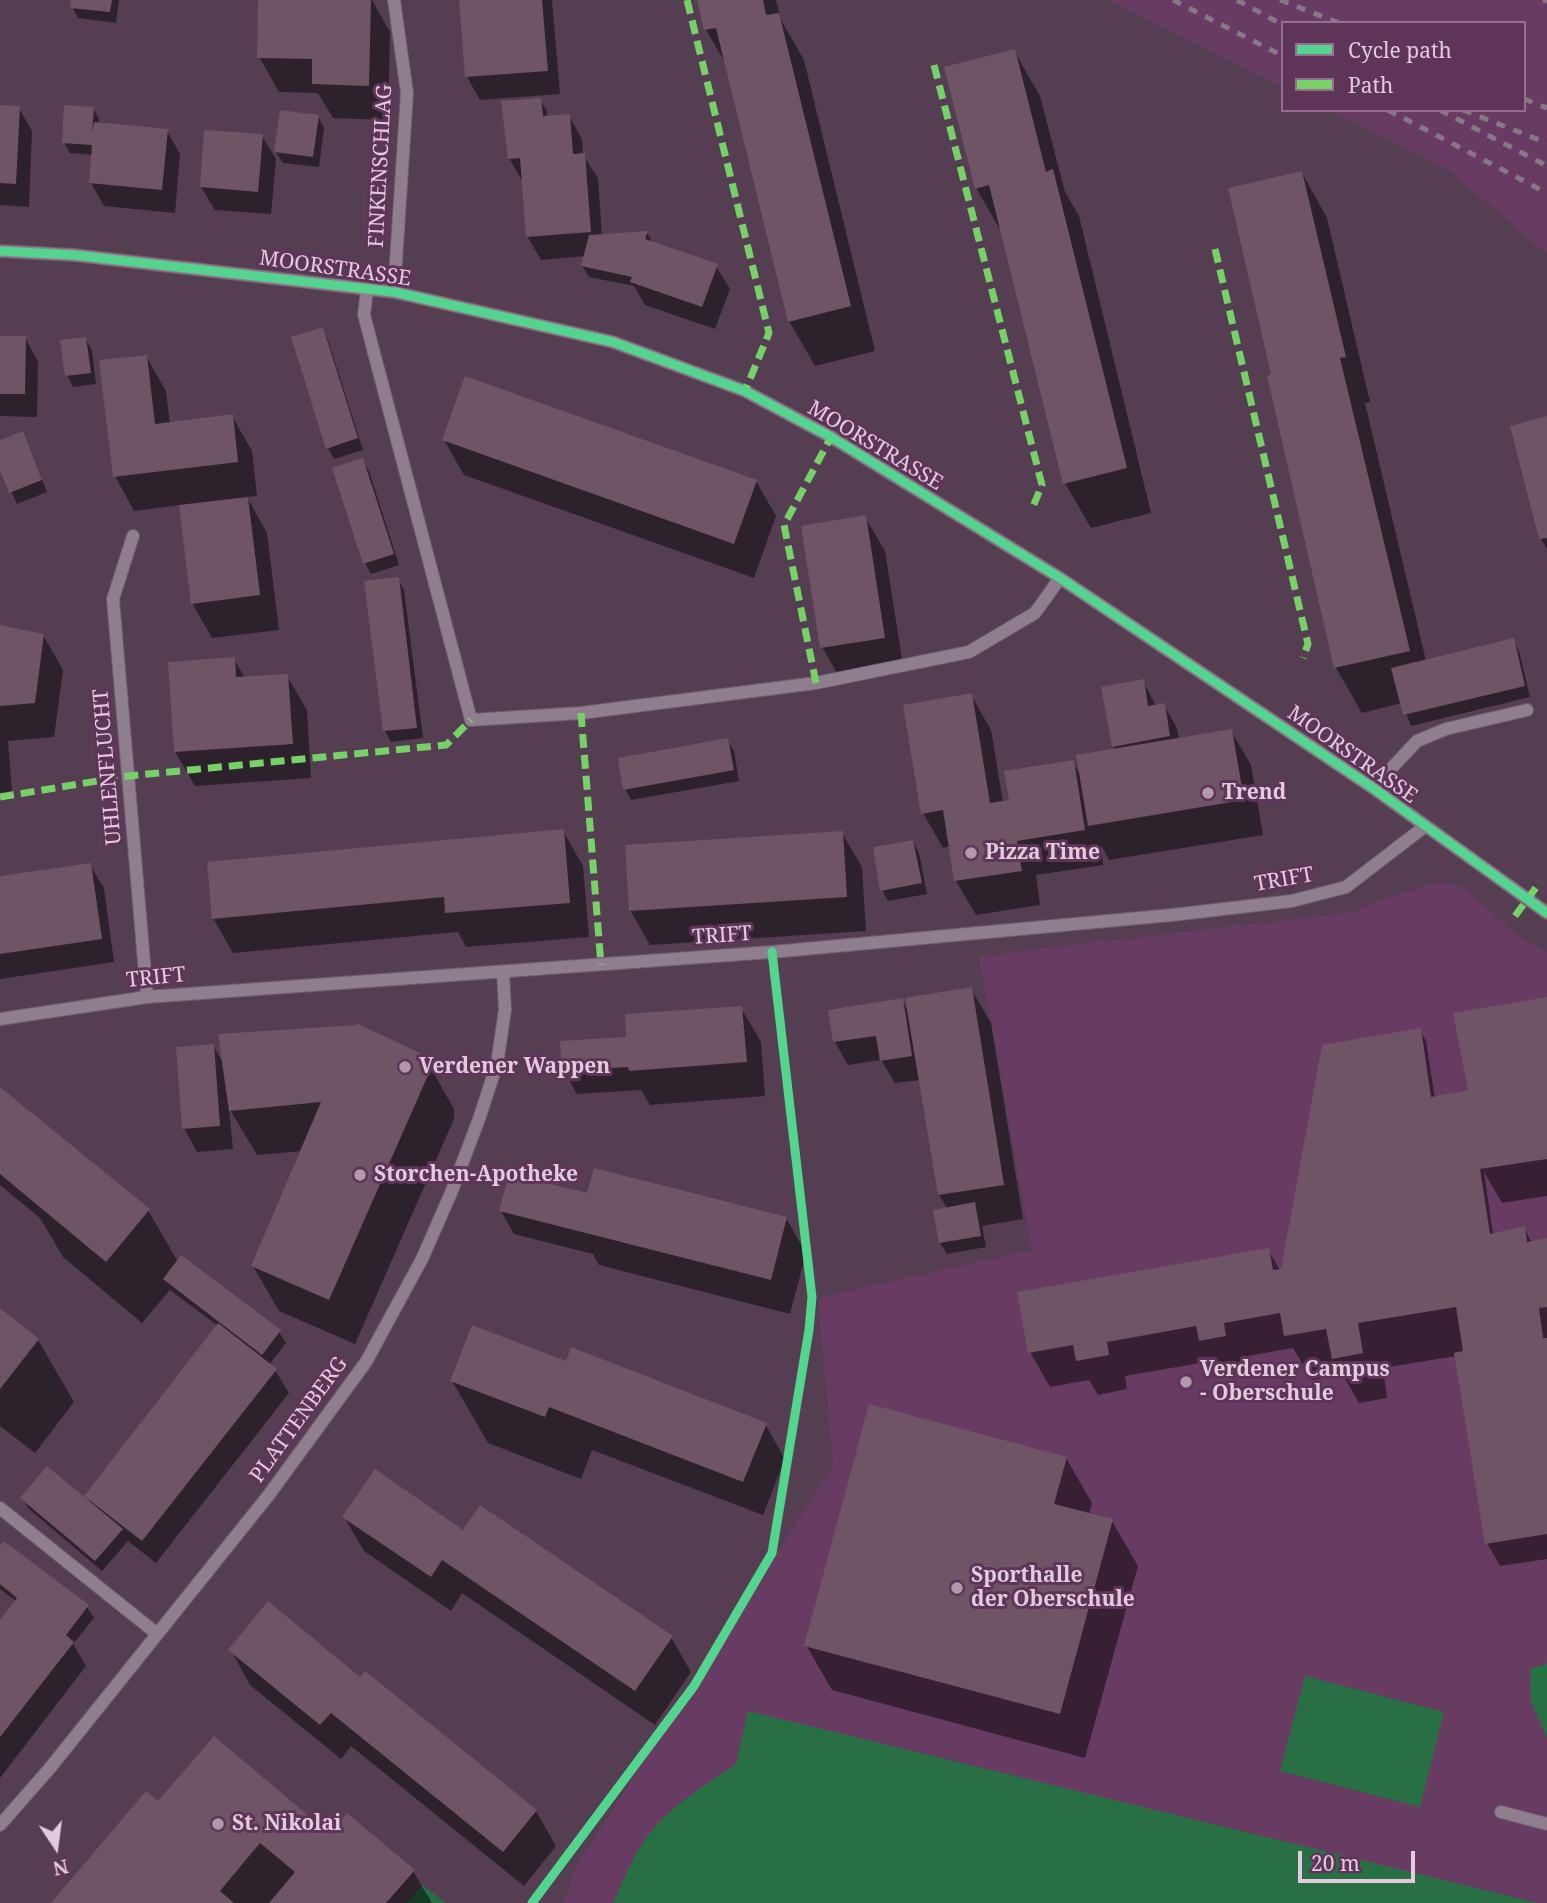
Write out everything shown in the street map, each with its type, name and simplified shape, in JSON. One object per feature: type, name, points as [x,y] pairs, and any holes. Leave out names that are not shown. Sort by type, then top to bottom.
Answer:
[{"type":"street","name":"FINKENSCHLAG","points":[[394,0],[407,93],[394,292]]},
{"type":"street","name":"MOORSTRASSE","points":[[0,251],[74,255],[394,292],[613,342],[745,391],[831,438],[1060,578],[1373,788],[1547,913]]},
{"type":"street","points":[[368,289],[364,315],[471,720],[581,713],[816,683],[969,652],[1035,613],[1060,578]]},
{"type":"street","name":"UHLENFLUCHT","points":[[133,536],[113,598],[147,997]]},
{"type":"street","points":[[1373,788],[1417,741],[1446,729],[1527,710]]},
{"type":"street","name":"TRIFT","points":[[0,1019],[147,997],[503,972],[958,935],[1292,901],[1346,887],[1424,827]]},
{"type":"street","name":"PLATTENBERG","points":[[0,1825],[50,1768],[268,1496],[366,1362],[422,1259],[480,1119],[497,1064],[505,1010],[503,972]]},
{"type":"street","points":[[0,1508],[156,1633]]},
{"type":"street","points":[[1501,1812],[1547,1824]]},
{"type":"shaded area","points":[[1109,0],[1547,0],[1547,254],[1448,169],[1334,112],[1526,112],[1526,21],[1281,21],[1281,86]]},
{"type":"shaded area","name":"Verdener Campus - Oberschule","points":[[1440,881],[1464,887],[1514,933],[1547,953],[1547,1903],[564,1903],[576,1867],[833,1466],[818,1298],[1032,1250],[979,956],[1354,912],[1375,902]]},
{"type":"green space","points":[[1547,1663],[1547,1739],[1531,1701],[1530,1669]]},
{"type":"green space","points":[[1305,1676],[1444,1712],[1420,1807],[1280,1771]]},
{"type":"green space","points":[[748,1711],[1538,1903],[613,1903],[638,1851],[658,1823],[686,1799],[736,1764]]},
{"type":"green space","points":[[422,1885],[446,1903],[407,1903]]},
{"type":"building","points":[[71,0],[112,0],[110,12],[70,8]]},
{"type":"building","points":[[258,0],[371,0],[369,86],[312,84],[312,59],[257,58]]},
{"type":"building","points":[[459,0],[542,0],[548,71],[465,77]]},
{"type":"building","points":[[697,0],[763,0],[766,15],[779,13],[851,306],[788,322],[716,28],[704,30]]},
{"type":"building","points":[[1015,49],[1046,172],[1053,169],[1127,468],[1063,484],[989,185],[975,189],[944,67]]},
{"type":"building","points":[[541,98],[543,116],[570,114],[573,154],[585,153],[591,232],[526,237],[520,158],[508,159],[501,101]]},
{"type":"building","points":[[0,105],[20,106],[16,184],[0,183]]},
{"type":"building","points":[[64,105],[94,107],[92,134],[94,122],[168,129],[162,190],[89,183],[92,145],[62,143]]},
{"type":"building","points":[[280,110],[319,115],[313,157],[274,152]]},
{"type":"building","points":[[204,130],[263,134],[258,192],[200,187]]},
{"type":"building","points":[[1302,171],[1346,357],[1340,358],[1410,651],[1334,668],[1267,376],[1271,374],[1228,188]]},
{"type":"building","points":[[648,231],[645,239],[718,264],[702,307],[630,282],[632,277],[581,266],[589,235]]},
{"type":"building","points":[[323,327],[358,438],[326,449],[291,337]]},
{"type":"building","points":[[0,336],[26,336],[25,394],[0,394]]},
{"type":"building","points":[[86,337],[91,373],[65,376],[60,340]]},
{"type":"building","points":[[147,355],[155,424],[233,414],[238,462],[113,477],[99,360]]},
{"type":"building","points":[[465,376],[757,480],[734,544],[442,440]]},
{"type":"building","points":[[1547,416],[1547,538],[1539,539],[1510,426]]},
{"type":"building","points":[[23,431],[42,480],[9,493],[0,470],[0,440]]},
{"type":"building","points":[[363,458],[394,554],[363,564],[332,468]]},
{"type":"building","points":[[248,497],[260,595],[191,604],[179,505]]},
{"type":"building","points":[[866,515],[885,638],[820,648],[801,526]]},
{"type":"building","points":[[399,577],[417,728],[383,731],[364,581]]},
{"type":"building","points":[[0,625],[44,634],[35,703],[0,706]]},
{"type":"building","points":[[1514,638],[1525,686],[1403,715],[1391,668]]},
{"type":"building","points":[[235,657],[236,677],[288,674],[293,744],[174,752],[168,662]]},
{"type":"building","points":[[1144,679],[1148,706],[1165,703],[1170,736],[1112,747],[1101,687]]},
{"type":"building","points":[[972,693],[990,803],[1009,800],[1004,771],[1074,760],[1085,830],[1017,841],[1022,871],[954,881],[943,810],[921,814],[903,705]]},
{"type":"building","points":[[1232,729],[1244,800],[1088,826],[1076,755]]},
{"type":"building","points":[[728,738],[734,770],[623,790],[618,758]]},
{"type":"building","points":[[564,829],[570,903],[445,913],[444,897],[212,919],[207,862]]},
{"type":"building","points":[[843,831],[847,897],[629,911],[625,845]]},
{"type":"building","points":[[913,840],[922,883],[880,891],[873,847]]},
{"type":"building","points":[[91,863],[102,939],[0,954],[0,876]]},
{"type":"building","points":[[972,987],[1004,1185],[938,1195],[905,998]]},
{"type":"building","points":[[1547,997],[1547,1159],[1480,1169],[1490,1234],[1525,1226],[1527,1242],[1547,1238],[1547,1307],[1539,1308],[1543,1338],[1547,1338],[1547,1534],[1485,1544],[1454,1353],[1463,1351],[1456,1307],[1358,1323],[1363,1353],[1332,1359],[1326,1329],[1284,1336],[1280,1313],[1224,1323],[1226,1336],[1199,1341],[1196,1326],[1107,1342],[1109,1355],[1076,1361],[1073,1345],[1028,1353],[1017,1292],[1269,1248],[1273,1270],[1281,1269],[1322,1045],[1421,1028],[1431,1097],[1468,1090],[1453,1013]]},
{"type":"building","points":[[903,998],[912,1056],[880,1061],[876,1036],[833,1042],[828,1010]]},
{"type":"building","points":[[742,1006],[747,1062],[629,1071],[628,1067],[562,1071],[560,1041],[626,1037],[625,1014]]},
{"type":"building","points":[[356,1023],[420,1053],[429,1062],[429,1073],[329,1300],[251,1266],[321,1102],[229,1111],[218,1034]]},
{"type":"building","points":[[214,1044],[220,1126],[182,1129],[176,1047]]},
{"type":"building","points":[[0,1087],[150,1209],[106,1262],[0,1174]]},
{"type":"building","points":[[594,1168],[787,1217],[771,1280],[499,1211],[509,1174],[587,1193]]},
{"type":"building","points":[[975,1202],[981,1236],[939,1243],[933,1210]]},
{"type":"building","points":[[181,1255],[281,1330],[262,1355],[163,1279]]},
{"type":"building","points":[[0,1308],[39,1339],[0,1389]]},
{"type":"building","points":[[218,1323],[277,1369],[142,1541],[84,1496]]},
{"type":"building","points":[[472,1325],[566,1361],[571,1347],[767,1423],[743,1482],[549,1407],[545,1417],[450,1381]]},
{"type":"building","name":"Sporthalle der Oberschule","points":[[869,1404],[1067,1457],[1054,1504],[1113,1519],[1060,1714],[804,1646]]},
{"type":"building","points":[[47,1466],[123,1529],[95,1561],[20,1498]]},
{"type":"building","points":[[375,1469],[463,1530],[480,1505],[673,1636],[635,1691],[442,1560],[431,1577],[342,1517]]},
{"type":"building","points":[[4,1541],[89,1605],[66,1635],[74,1642],[0,1737],[0,1620],[17,1598],[0,1584],[0,1546]]},
{"type":"building","points":[[268,1601],[360,1677],[365,1671],[537,1810],[503,1852],[331,1713],[320,1725],[228,1650]]},
{"type":"building","name":"St. Nikolai","points":[[214,1736],[330,1834],[347,1813],[415,1870],[386,1903],[269,1903],[295,1872],[260,1843],[220,1891],[234,1903],[51,1903],[146,1791],[158,1801]]},
{"type":"railway","points":[[1173,0],[1281,55]]},
{"type":"railway","points":[[1237,0],[1281,24]]},
{"type":"railway","points":[[1280,0],[1334,21]]},
{"type":"railway","points":[[1543,0],[1547,1]]},
{"type":"railway","points":[[1526,100],[1547,108]]},
{"type":"railway","points":[[1392,112],[1547,193]]},
{"type":"railway","points":[[1444,112],[1547,166]]},
{"type":"railway","points":[[1468,112],[1547,143]]},
{"type":"marked path","points":[[687,0],[769,333],[745,391]]},
{"type":"marked path","points":[[934,65],[1042,485],[1032,509]]},
{"type":"marked path","points":[[1215,249],[1308,644],[1303,658]]},
{"type":"marked path","points":[[816,683],[784,525],[831,437]]},
{"type":"marked path","points":[[581,713],[601,965]]},
{"type":"marked path","points":[[0,797],[128,776],[446,745],[471,720]]},
{"type":"marked path","points":[[1515,916],[1540,882]]},
{"type":"cycle path","points":[[0,251],[74,255],[394,292],[613,342],[745,391],[831,437],[1060,578],[1373,788],[1547,913]]},
{"type":"cycle path","points":[[532,1903],[694,1686],[772,1553],[809,1330],[812,1297],[772,952]]},
{"type":"place","name":"Trend","points":[[1208,793]]},
{"type":"place","name":"Pizza Time","points":[[971,853]]},
{"type":"place","name":"Verdener Wappen","points":[[405,1067]]},
{"type":"place","name":"Storchen-Apotheke","points":[[360,1175]]},
{"type":"place","name":"Verdener Campus - Oberschule","points":[[1186,1382]]},
{"type":"place","name":"Sporthalle der Oberschule","points":[[957,1588]]},
{"type":"place","name":"St. Nikolai","points":[[218,1824]]}]
